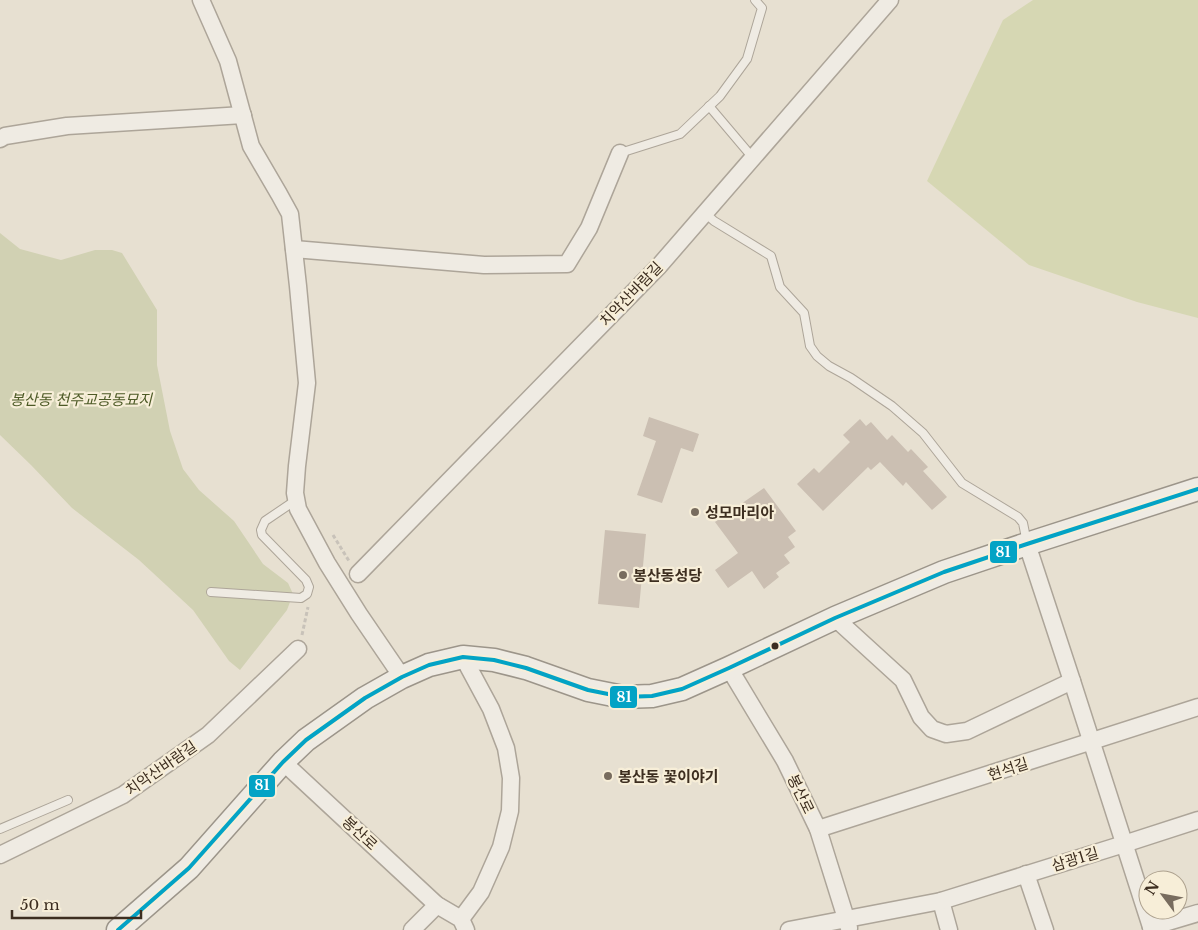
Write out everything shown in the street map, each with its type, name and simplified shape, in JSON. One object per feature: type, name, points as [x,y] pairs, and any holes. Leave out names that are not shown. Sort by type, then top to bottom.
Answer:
[{"type":"street","points":[[201,0],[228,61],[251,146],[290,214],[307,383],[295,492],[298,508],[327,563],[402,677]]},
{"type":"street","name":"치악산바람길","points":[[358,574],[658,266],[890,0]]},
{"type":"street","points":[[0,139],[5,136],[67,126],[243,115]]},
{"type":"street","points":[[294,249],[484,265],[567,264],[589,228],[620,153]]},
{"type":"street","points":[[121,929],[189,868],[306,740],[365,698],[402,677],[429,665],[463,657],[494,660],[526,668],[588,690],[623,697],[652,696],[682,688],[834,618],[944,572],[1198,489]]},
{"type":"street","points":[[1027,544],[1152,929],[1198,913]]},
{"type":"street","points":[[834,618],[903,680],[921,716],[932,729],[946,734],[967,731],[1072,681]]},
{"type":"street","name":"치악산바람길","points":[[0,855],[123,795],[208,735],[298,649]]},
{"type":"street","points":[[463,657],[491,709],[506,748],[511,778],[510,812],[501,847],[481,892],[463,925]]},
{"type":"street","name":"봉산로","points":[[729,668],[785,761],[818,829],[848,925]]},
{"type":"street","name":"현석길","points":[[818,829],[1198,708]]},
{"type":"street","name":"봉산로","points":[[284,762],[438,905],[463,925]]},
{"type":"street","name":"삼광1길","points":[[789,930],[848,925],[941,901],[1198,820]]},
{"type":"street","points":[[1026,874],[1046,930]]},
{"type":"street","points":[[941,901],[949,930]]},
{"type":"street","points":[[412,930],[438,905]]},
{"type":"lane","points":[[620,153],[680,134],[720,96],[747,59],[762,8],[755,0]]},
{"type":"lane","points":[[709,106],[753,158]]},
{"type":"lane","points":[[705,213],[714,221],[771,256],[780,287],[804,313],[810,346],[817,356],[829,366],[851,378],[892,406],[923,433],[962,483],[1018,517],[1023,523],[1027,544]]},
{"type":"lane","points":[[210,592],[301,598],[308,594],[309,587],[306,580],[262,535],[261,530],[265,521],[296,500]]},
{"type":"lane","points":[[0,829],[68,800]]},
{"type":"path","points":[[298,649],[309,602],[308,594]]},
{"type":"green space","points":[[1033,0],[1198,0],[1198,318],[1137,302],[1029,265],[927,181],[1003,20]]},
{"type":"green space","name":"봉산동 천주교공동묘지","points":[[0,233],[20,249],[61,260],[95,250],[112,250],[122,253],[157,310],[157,365],[170,431],[183,469],[199,490],[234,521],[263,564],[288,583],[293,594],[287,610],[240,670],[229,661],[193,610],[139,560],[72,508],[0,435]]},
{"type":"building","points":[[649,417],[699,434],[693,452],[681,448],[662,503],[637,495],[656,441],[643,436]]},
{"type":"building","points":[[860,419],[866,426],[871,422],[887,440],[892,435],[908,452],[911,449],[928,467],[923,471],[947,497],[932,510],[906,482],[903,486],[880,462],[871,470],[868,467],[823,511],[797,484],[814,468],[819,473],[850,442],[843,435]]},
{"type":"building","points":[[764,488],[796,531],[788,537],[795,547],[784,555],[790,563],[776,573],[779,577],[764,589],[752,571],[728,588],[715,570],[738,553],[715,522]]},
{"type":"building","points":[[605,530],[646,534],[639,608],[598,604]]},
{"type":"transit line","name":"81","points":[[118,930],[189,868],[283,762],[306,740],[365,698],[402,677],[429,665],[463,657],[494,660],[526,668],[588,690],[623,697],[652,696],[682,689],[835,618],[944,572],[1198,489]]},
{"type":"place","name":"성모마리아","points":[[695,512]]},
{"type":"place","name":"봉산동성당","points":[[623,575]]},
{"type":"place","name":"봉산동 꽃이야기","points":[[608,776]]}]
